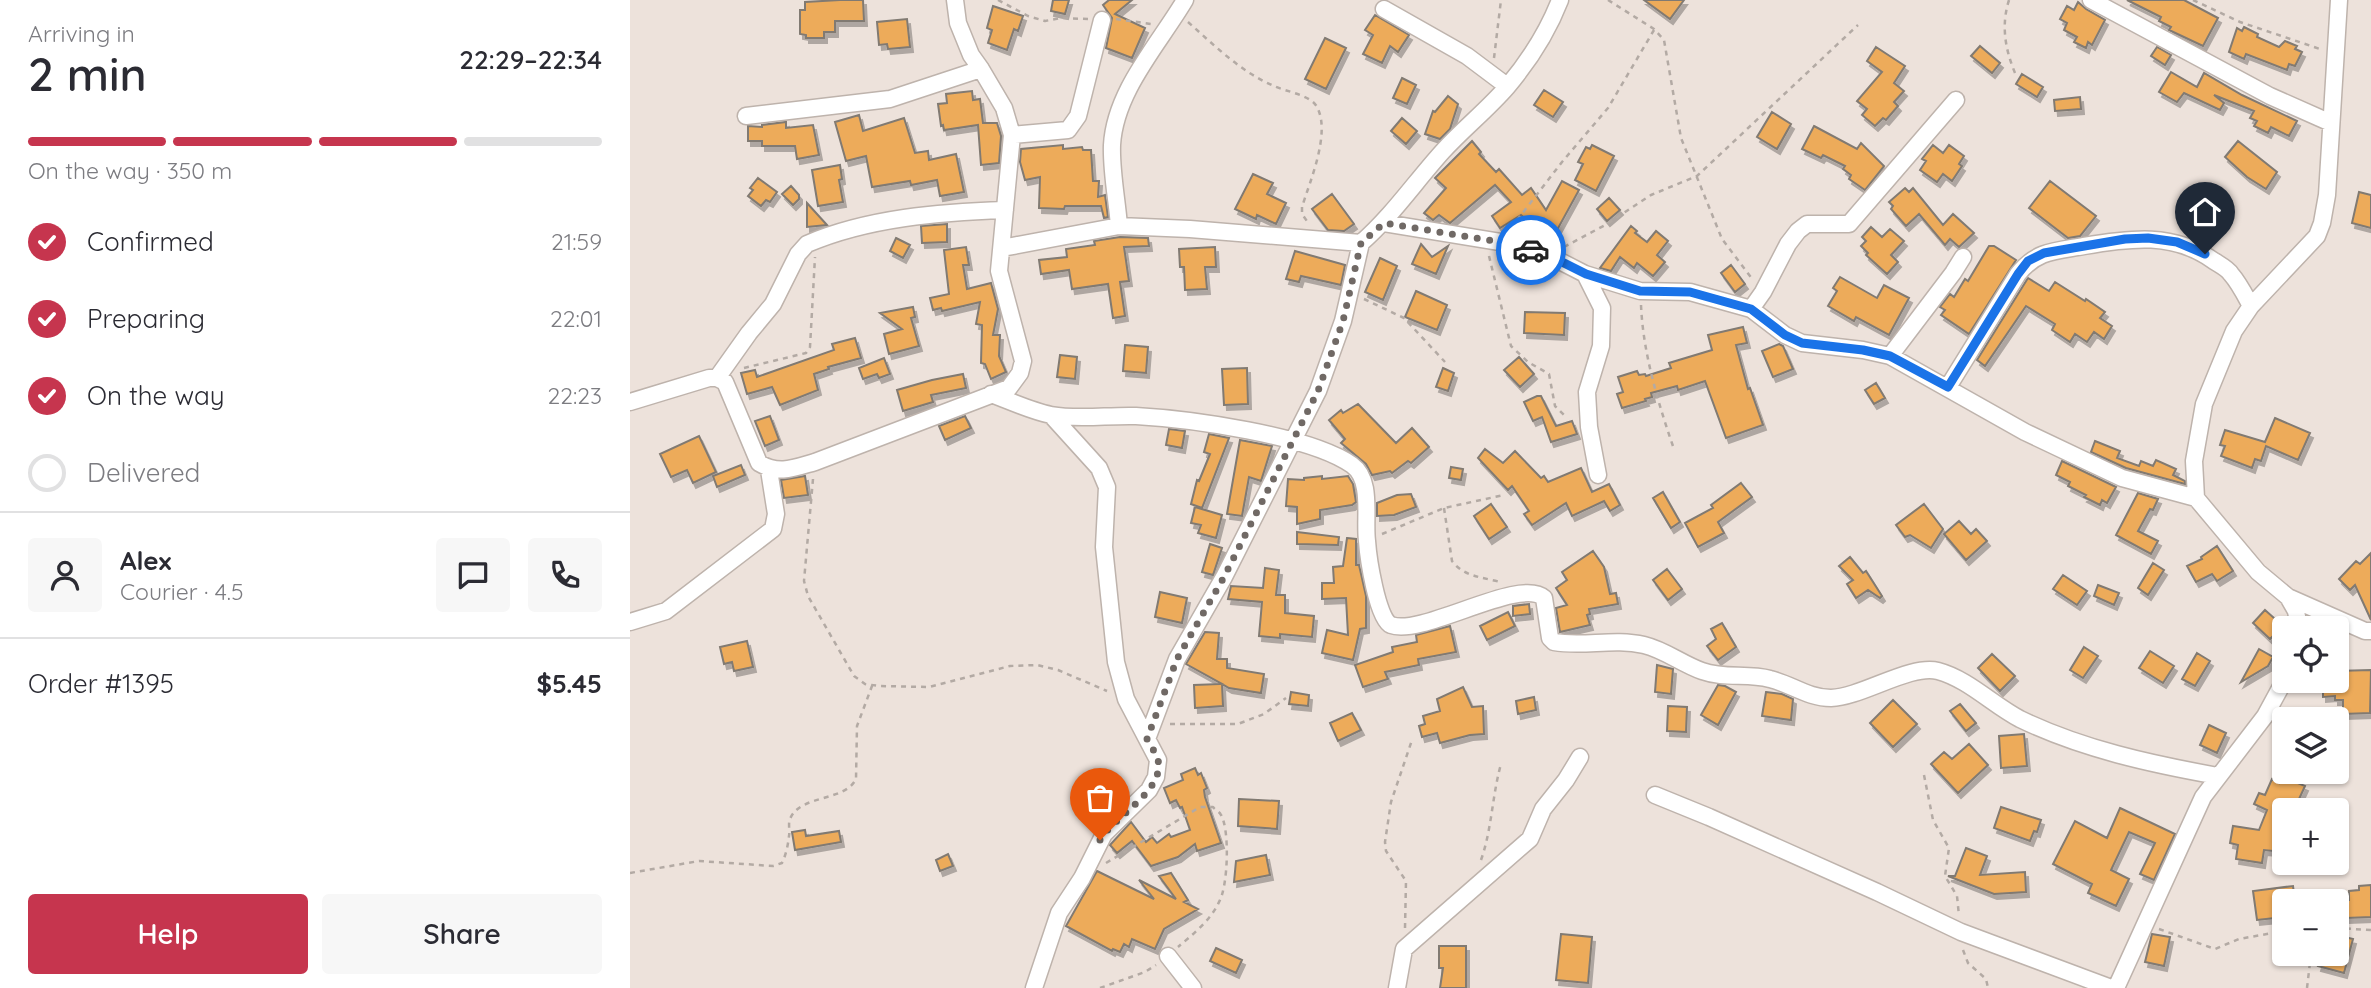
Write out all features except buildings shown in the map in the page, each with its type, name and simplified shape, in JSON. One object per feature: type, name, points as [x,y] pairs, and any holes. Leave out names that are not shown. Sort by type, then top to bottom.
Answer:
[{"type":"street","points":[[719,375],[759,463],[769,470],[783,471],[815,462],[1009,388],[1020,373],[1023,361],[999,271],[1012,135],[1004,108],[971,55],[958,23],[955,0]]},
{"type":"street","points":[[1150,732],[1177,659],[1224,577],[1318,391],[1352,293],[1361,243],[1384,223],[1443,150],[1507,86],[1535,47],[1554,15],[1559,0]]},
{"type":"street","points":[[2091,0],[2270,96],[2331,123]]},
{"type":"street","points":[[2196,498],[2193,461],[2204,404],[2234,331],[2251,306],[2316,236],[2322,223],[2327,195],[2339,0]]},
{"type":"street","points":[[1384,9],[1434,36],[1507,86]]},
{"type":"street","points":[[1119,226],[1112,144],[1119,116],[1130,87],[1177,13]]},
{"type":"street","points":[[1012,135],[1068,131],[1073,126],[1078,116],[1102,20]]},
{"type":"street","points":[[746,116],[890,99],[981,69]]},
{"type":"street","points":[[1751,309],[1798,231],[1807,224],[1849,224],[1956,100]]},
{"type":"street","points":[[630,402],[719,375],[748,333],[773,304],[798,254],[807,244],[901,218],[960,211],[1005,211]]},
{"type":"street","points":[[1384,223],[1493,241],[1548,255],[1586,274],[1640,291],[1690,292],[1751,309],[1785,335],[1802,343],[1890,356],[2025,432],[2122,478],[2196,498],[2258,572],[2288,597],[2365,631],[2371,631]]},
{"type":"street","points":[[1002,248],[1119,226],[1361,243]]},
{"type":"street","points":[[1948,387],[2018,274],[2028,261],[2044,253],[2125,239],[2148,238],[2177,242],[2205,254],[2231,272],[2251,306]]},
{"type":"street","points":[[1890,356],[1954,273],[1963,257]]},
{"type":"street","points":[[1586,274],[1602,308],[1601,346],[1587,392],[1589,427],[1598,475]]},
{"type":"street","points":[[991,394],[1051,415],[1133,416],[1238,430],[1292,441],[1353,466],[1363,478],[1367,541],[1379,606],[1383,618],[1391,625],[1410,626],[1513,595],[1534,592],[1544,598],[1550,638],[1554,642],[1624,642],[1644,645],[1703,672],[1721,676],[1771,679],[1814,696],[1829,698],[1845,696],[1934,670],[1949,675],[2018,718],[2063,738],[2151,764],[2218,776]]},
{"type":"street","points":[[1034,988],[1059,914],[1110,826],[1149,790],[1156,776],[1158,760],[1150,732],[1126,699],[1116,662],[1104,547],[1107,487],[1099,468],[1051,415]]},
{"type":"street","points":[[630,622],[666,611],[773,528],[776,514],[769,470]]},
{"type":"street","points":[[2288,597],[2297,616]]},
{"type":"street","points":[[1655,796],[1781,849],[1957,930],[2114,988],[2203,797],[2265,716],[2277,693]]},
{"type":"street","points":[[1397,988],[1404,949],[1530,839],[1544,809],[1580,757]]},
{"type":"street","points":[[1168,956],[1193,988]]},
{"type":"path","points":[[998,0],[1028,16],[1045,21],[1061,18],[1121,19],[1177,13],[1243,69],[1272,86],[1315,103],[1322,127],[1318,155],[1302,214],[1325,242]]},
{"type":"path","points":[[1494,75],[1494,44],[1501,0]]},
{"type":"path","points":[[1608,0],[1654,29],[1664,40],[1681,138],[1722,239],[1763,292]]},
{"type":"path","points":[[2009,0],[2004,29],[2007,53],[2015,73]]},
{"type":"path","points":[[2193,0],[2240,22],[2336,55]]},
{"type":"path","points":[[1548,255],[1607,225],[1651,195],[1697,176],[1858,25]]},
{"type":"path","points":[[1564,415],[1555,406],[1549,374],[1528,362],[1511,346],[1493,241],[1608,108],[1654,29]]},
{"type":"path","points":[[719,375],[806,353],[810,347],[816,240]]},
{"type":"path","points":[[1640,291],[1642,331],[1674,449]]},
{"type":"path","points":[[1352,293],[1404,318],[1445,362]]},
{"type":"path","points":[[815,462],[804,580],[808,596],[854,676],[865,684],[929,687],[1010,666],[1037,665],[1058,670],[1126,699]]},
{"type":"path","points":[[1367,541],[1444,508],[1504,495]]},
{"type":"path","points":[[1444,508],[1449,553],[1457,568],[1469,575],[1504,584],[1510,587],[1513,595]]},
{"type":"path","points":[[630,873],[686,862],[716,861],[773,866],[782,863],[789,838],[790,818],[808,804],[853,786],[856,779],[857,726],[872,685]]},
{"type":"path","points":[[1150,732],[1238,724],[1264,714],[1286,698]]},
{"type":"path","points":[[1404,949],[1406,881],[1386,851],[1385,842],[1391,802],[1412,740]]},
{"type":"path","points":[[1471,890],[1486,844],[1501,764]]},
{"type":"path","points":[[1924,775],[1933,820],[1949,848],[1945,876],[1958,895],[1957,930],[1968,963],[1986,979],[1988,988]]},
{"type":"path","points":[[1100,988],[1145,972],[1168,956],[1196,931],[1220,902],[1225,880],[1226,842],[1221,815],[1213,807],[1200,807],[1105,863]]},
{"type":"path","points":[[2146,924],[2215,949],[2239,939],[2272,933]]},
{"type":"path","points":[[2349,929],[2371,930]]},
{"type":"path","points":[[2307,988],[2310,966]]},
{"type":"way so far","points":[[1100,840],[1110,826],[1149,790],[1156,776],[1158,760],[1147,739],[1177,659],[1224,577],[1318,391],[1352,293],[1361,243],[1384,223],[1500,242],[1531,250]]},
{"type":"route","points":[[1531,250],[1548,255],[1586,274],[1640,291],[1690,292],[1751,309],[1769,320],[1785,335],[1802,343],[1890,356],[1948,387],[2028,261],[2044,253],[2125,239],[2148,238],[2177,242],[2205,254]]}]
